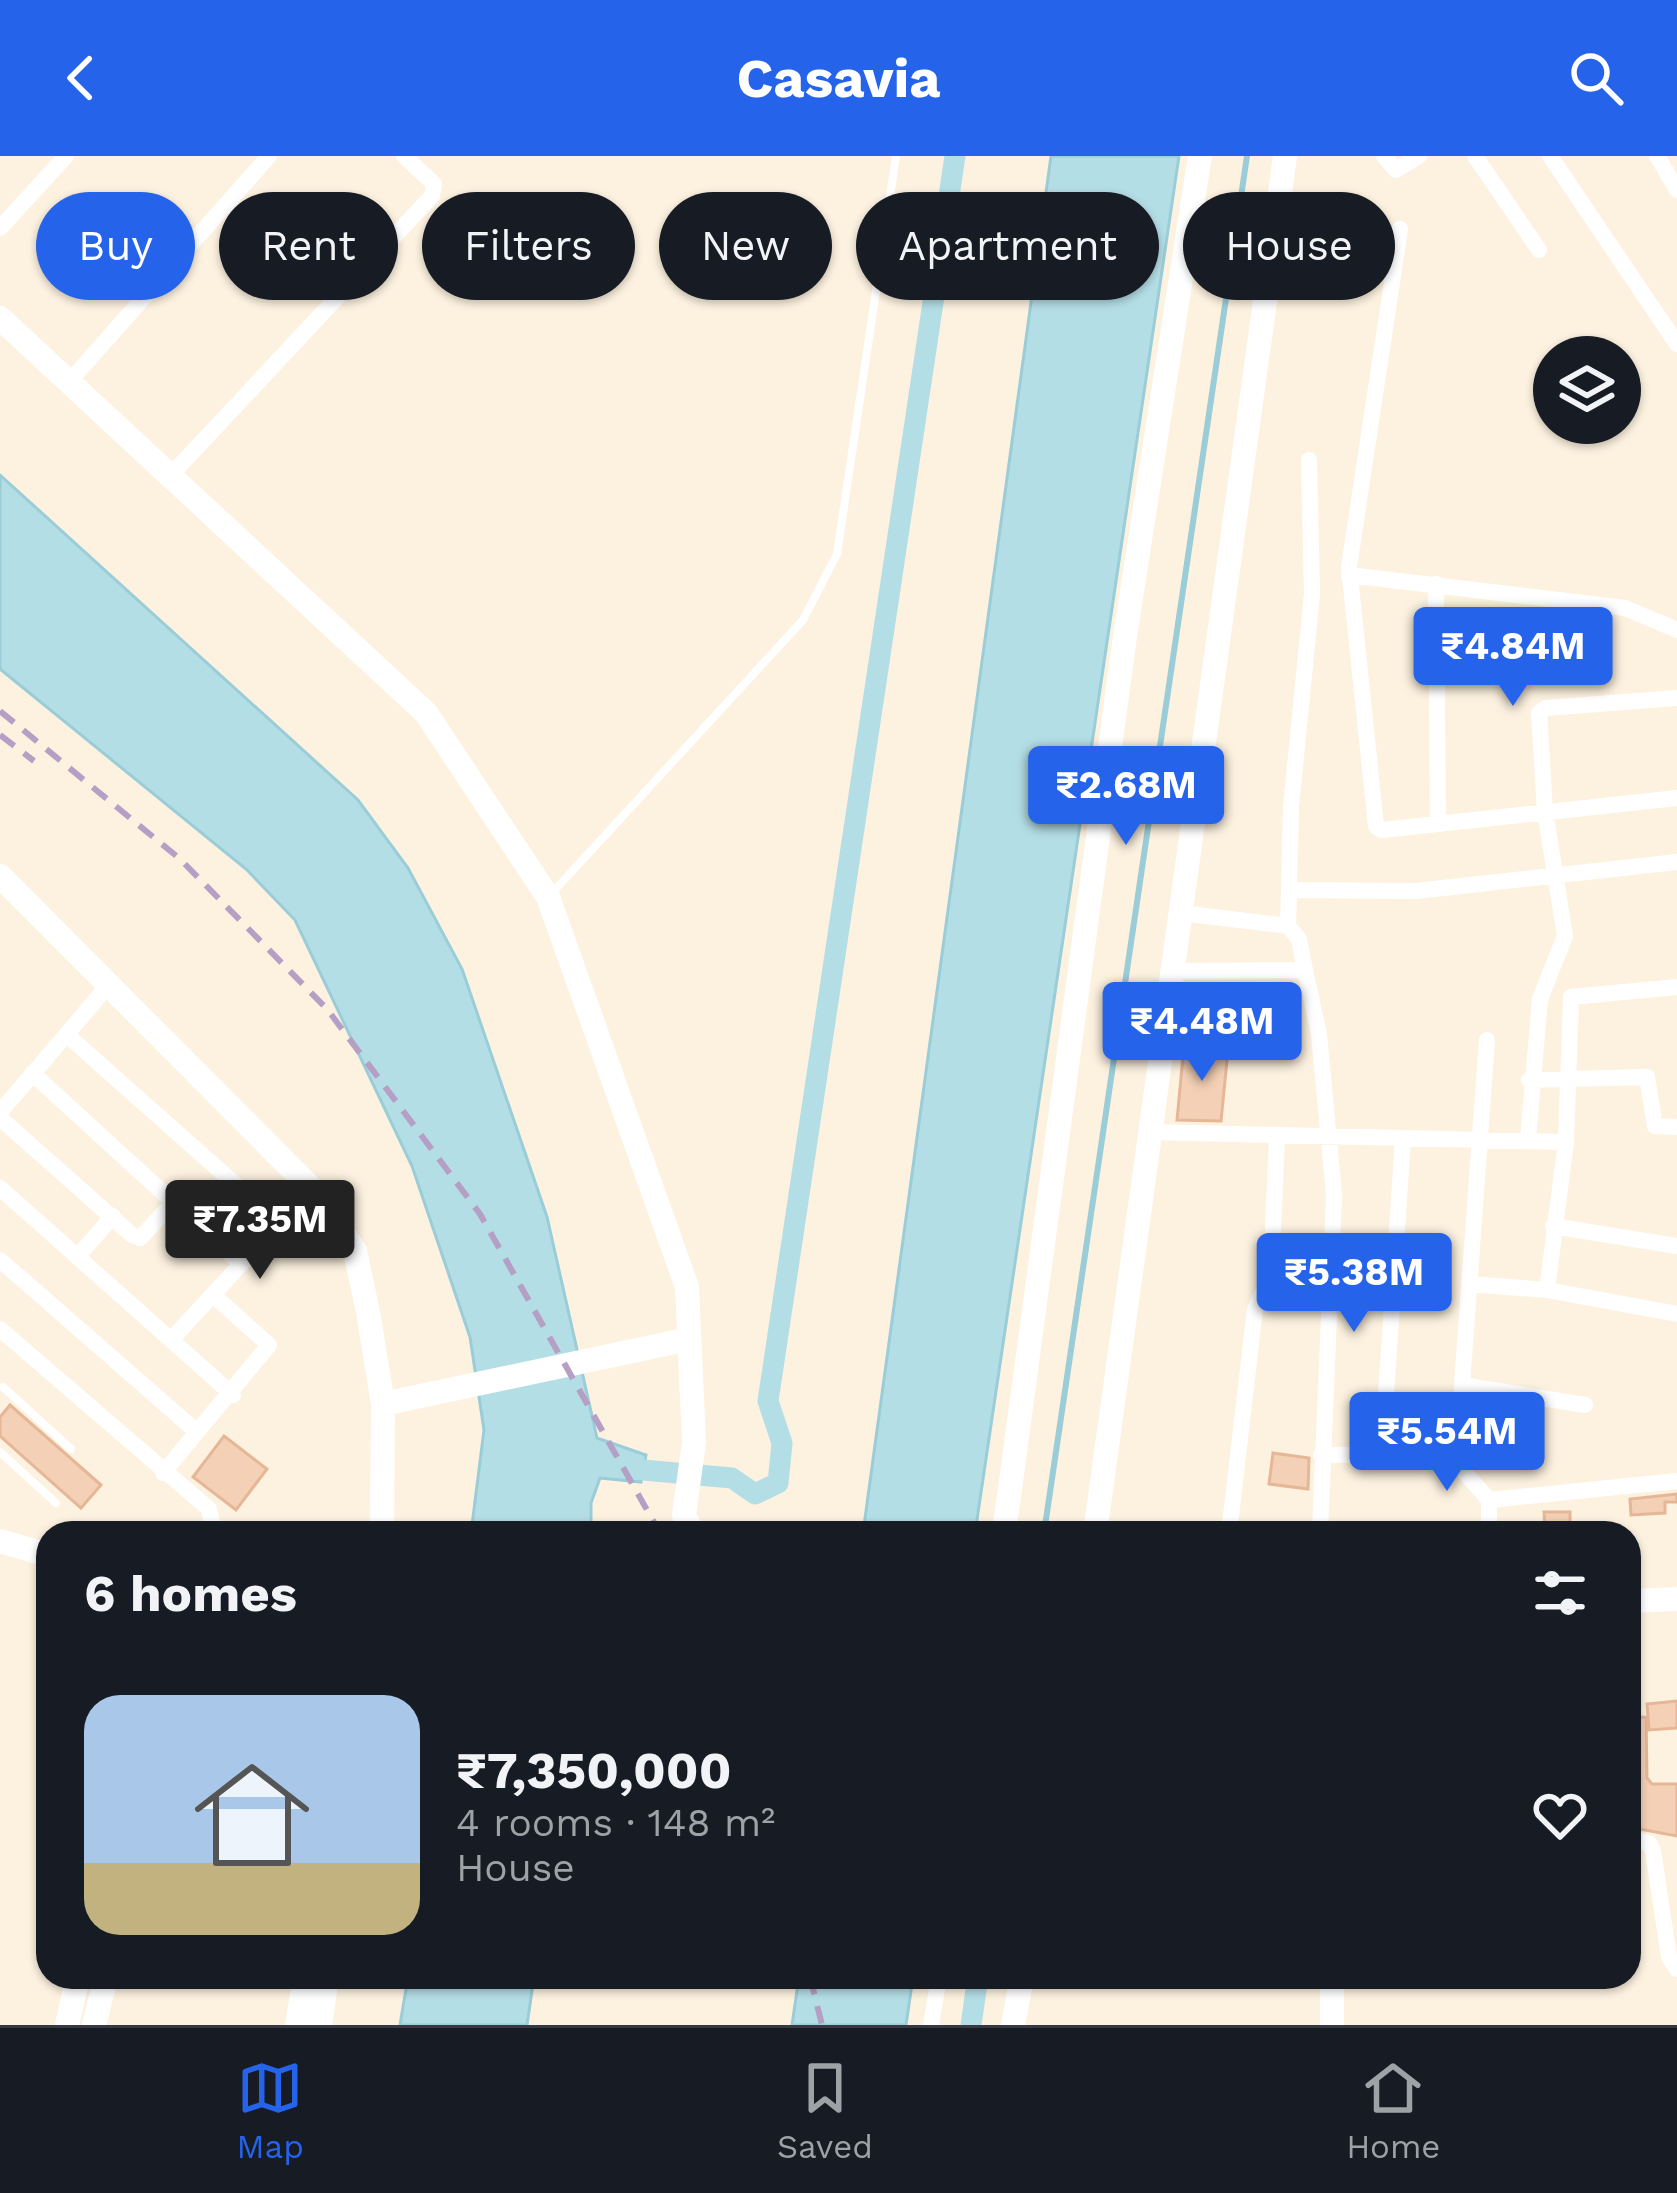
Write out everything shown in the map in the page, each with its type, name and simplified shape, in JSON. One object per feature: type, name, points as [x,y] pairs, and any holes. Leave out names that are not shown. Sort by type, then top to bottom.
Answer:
[{"type":"street","points":[[0,228],[66,156]]},
{"type":"street","points":[[69,382],[269,156]]},
{"type":"street","points":[[170,476],[433,196],[434,184],[404,156]]},
{"type":"street","points":[[1006,1521],[1063,1079],[1199,156]]},
{"type":"street","points":[[1097,1521],[1285,156]]},
{"type":"street","points":[[1384,156],[1396,170],[1419,156]]},
{"type":"street","points":[[1475,156],[1539,250]]},
{"type":"street","points":[[1550,156],[1677,344]]},
{"type":"street","points":[[1658,156],[1677,190]]},
{"type":"street","points":[[1400,229],[1349,575],[1373,819],[1382,830],[1677,798]]},
{"type":"street","points":[[0,318],[426,713],[548,897],[687,1287],[694,1442],[683,1521]]},
{"type":"street","points":[[1309,460],[1312,594],[1288,926],[1299,939],[1319,1034],[1334,1195],[1320,1521]]},
{"type":"street","points":[[1349,575],[1625,608],[1677,630]]},
{"type":"street","points":[[1436,584],[1438,824]]},
{"type":"street","points":[[1528,1140],[1529,1080],[1540,999],[1565,936],[1545,811],[1541,710],[1677,698]]},
{"type":"street","points":[[1289,890],[1416,891],[1677,862]]},
{"type":"street","points":[[0,876],[311,1188],[355,1251],[383,1404],[382,1521]]},
{"type":"street","points":[[1181,913],[1288,926]]},
{"type":"street","points":[[1174,971],[1305,970]]},
{"type":"street","points":[[106,987],[0,1115],[140,1238],[174,1202]]},
{"type":"street","points":[[1546,1290],[1566,1142],[1570,1002],[1574,994],[1677,987]]},
{"type":"street","points":[[67,1035],[279,1223]]},
{"type":"street","points":[[1486,1040],[1457,1454],[1465,1473],[1489,1500],[1490,1521]]},
{"type":"street","points":[[32,1073],[241,1264]]},
{"type":"street","points":[[1529,1080],[1647,1077],[1655,1126],[1677,1127]]},
{"type":"street","points":[[1151,1132],[1566,1142]]},
{"type":"street","points":[[1229,1521],[1255,1309],[1271,1276],[1277,1137]]},
{"type":"street","points":[[1382,1454],[1402,1139]]},
{"type":"street","points":[[0,1188],[233,1394]]},
{"type":"street","points":[[171,1340],[311,1188]]},
{"type":"street","points":[[78,1256],[113,1216]]},
{"type":"street","points":[[1553,1226],[1677,1246]]},
{"type":"street","points":[[0,1260],[197,1432]]},
{"type":"street","points":[[1469,1284],[1546,1290],[1677,1314]]},
{"type":"street","points":[[164,1473],[269,1345],[213,1295]]},
{"type":"street","points":[[0,1330],[209,1509],[212,1521]]},
{"type":"street","points":[[383,1404],[689,1340]]},
{"type":"street","points":[[1462,1385],[1585,1405]]},
{"type":"street","points":[[1321,1455],[1457,1454]]},
{"type":"street","points":[[1489,1500],[1677,1481]]},
{"type":"street","points":[[0,1541],[36,1552]]},
{"type":"street","points":[[1641,1600],[1677,1599]]},
{"type":"street","points":[[1641,1841],[1649,1843],[1653,1851],[1669,1957],[1677,1969]]},
{"type":"street","points":[[67,2025],[75,1989]]},
{"type":"street","points":[[94,2025],[103,1989]]},
{"type":"street","points":[[297,2025],[303,1989]]},
{"type":"street","points":[[320,2025],[325,1989]]},
{"type":"street","points":[[932,2025],[937,1989]]},
{"type":"street","points":[[1013,2025],[1020,1989]]},
{"type":"street","points":[[1332,1989],[1332,2025]]},
{"type":"lane","points":[[548,897],[803,620],[825,585],[843,521],[896,156]]},
{"type":"lane","points":[[1,1387],[71,1449]]},
{"type":"lane","points":[[0,1452],[56,1503]]},
{"type":"water","points":[[1051,156],[1179,156],[1159,291],[1159,192],[1046,192]]},
{"type":"water","points":[[1031,300],[1158,300],[977,1521],[865,1521]]},
{"type":"water","points":[[0,475],[358,800],[408,868],[462,969],[547,1217],[597,1438],[646,1455],[641,1482],[600,1478],[591,1503],[591,1521],[473,1521],[484,1430],[470,1337],[412,1166],[295,920],[246,869],[0,669]]},
{"type":"water","points":[[406,1989],[532,1989],[527,2025],[400,2025]]},
{"type":"water","points":[[797,1989],[911,1989],[906,2025],[792,2025]]},
{"type":"building","points":[[1184,1046],[1228,1050],[1221,1121],[1177,1120]]},
{"type":"building","points":[[10,1405],[101,1485],[81,1508],[0,1436],[0,1417]]},
{"type":"building","points":[[224,1436],[267,1469],[236,1510],[193,1477]]},
{"type":"building","points":[[1273,1453],[1309,1458],[1308,1489],[1269,1484]]},
{"type":"building","points":[[1677,1494],[1677,1502],[1665,1502],[1665,1513],[1631,1515],[1630,1499]]},
{"type":"building","points":[[1544,1512],[1570,1512],[1570,1521],[1544,1521]]},
{"type":"building","points":[[1677,1701],[1677,1728],[1649,1730],[1647,1704]]},
{"type":"building","points":[[1641,1717],[1646,1717],[1647,1778],[1652,1784],[1677,1784],[1677,1836],[1641,1829]]},
{"type":"waterway","points":[[643,1470],[732,1478],[755,1494],[778,1483],[782,1443],[768,1401],[955,156]]},
{"type":"waterway","points":[[1046,1521],[1247,156]]},
{"type":"waterway","points":[[971,2025],[976,1989]]},
{"type":"railway","points":[[0,711],[180,859],[327,1009],[480,1214],[653,1521]]},
{"type":"railway","points":[[0,735],[34,761]]},
{"type":"railway","points":[[813,1989],[822,2025]]}]
